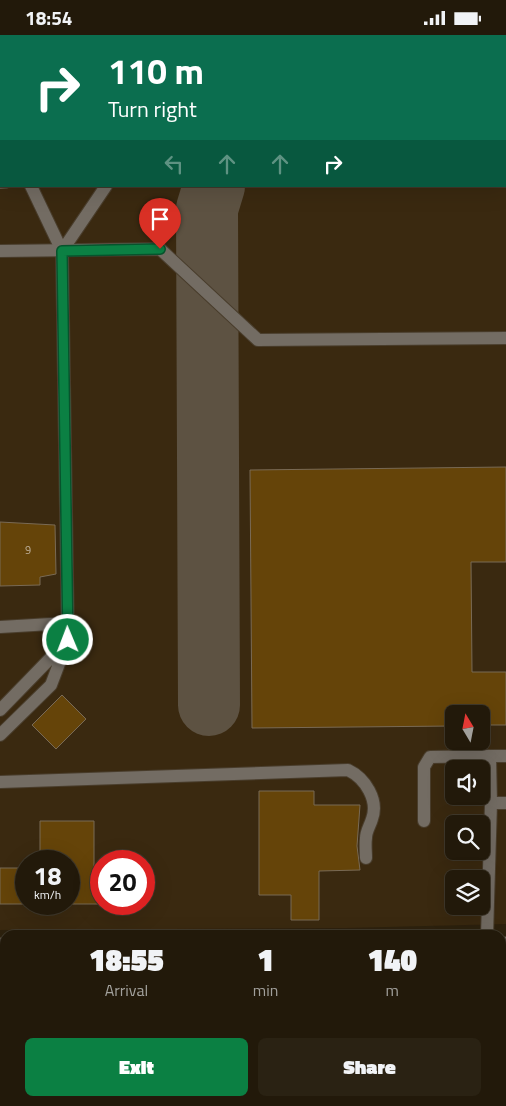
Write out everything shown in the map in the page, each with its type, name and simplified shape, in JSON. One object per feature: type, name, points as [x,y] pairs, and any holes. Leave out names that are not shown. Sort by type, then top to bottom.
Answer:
[{"type":"street","points":[[0,735],[51,685],[68,640],[62,251],[31,187]]},
{"type":"street","points":[[62,251],[105,187]]},
{"type":"street","points":[[0,251],[160,249],[258,340],[506,338]]},
{"type":"street","points":[[0,627],[68,623]]},
{"type":"street","points":[[0,710],[68,640]]},
{"type":"street","points":[[424,821],[424,767],[430,757],[506,755]]},
{"type":"street","points":[[487,930],[491,803],[490,756]]},
{"type":"street","points":[[0,782],[348,770],[359,775],[367,784],[372,800],[373,818],[366,838],[366,858]]},
{"type":"street","points":[[491,803],[506,803]]},
{"type":"shaded area","points":[[0,187],[506,187],[506,924],[347,928],[0,930]]},
{"type":"building","points":[[506,467],[506,562],[471,562],[472,672],[506,672],[506,725],[490,725],[490,705],[445,705],[445,726],[252,728],[250,470]]},
{"type":"building","points":[[0,522],[55,525],[56,574],[40,577],[40,585],[0,586]]},
{"type":"building","points":[[62,695],[86,719],[56,749],[32,725]]},
{"type":"building","points":[[259,791],[314,791],[314,805],[360,805],[357,846],[360,870],[319,871],[319,920],[291,920],[291,895],[259,895]]},
{"type":"building","points":[[40,821],[94,821],[94,850],[90,850],[90,904],[80,904],[80,850],[40,850]]},
{"type":"building","points":[[0,868],[15,868],[15,904],[0,904]]},
{"type":"taxiway","points":[[209,705],[207,209],[214,187]]},
{"type":"route","points":[[68,640],[62,251],[160,249]]}]
